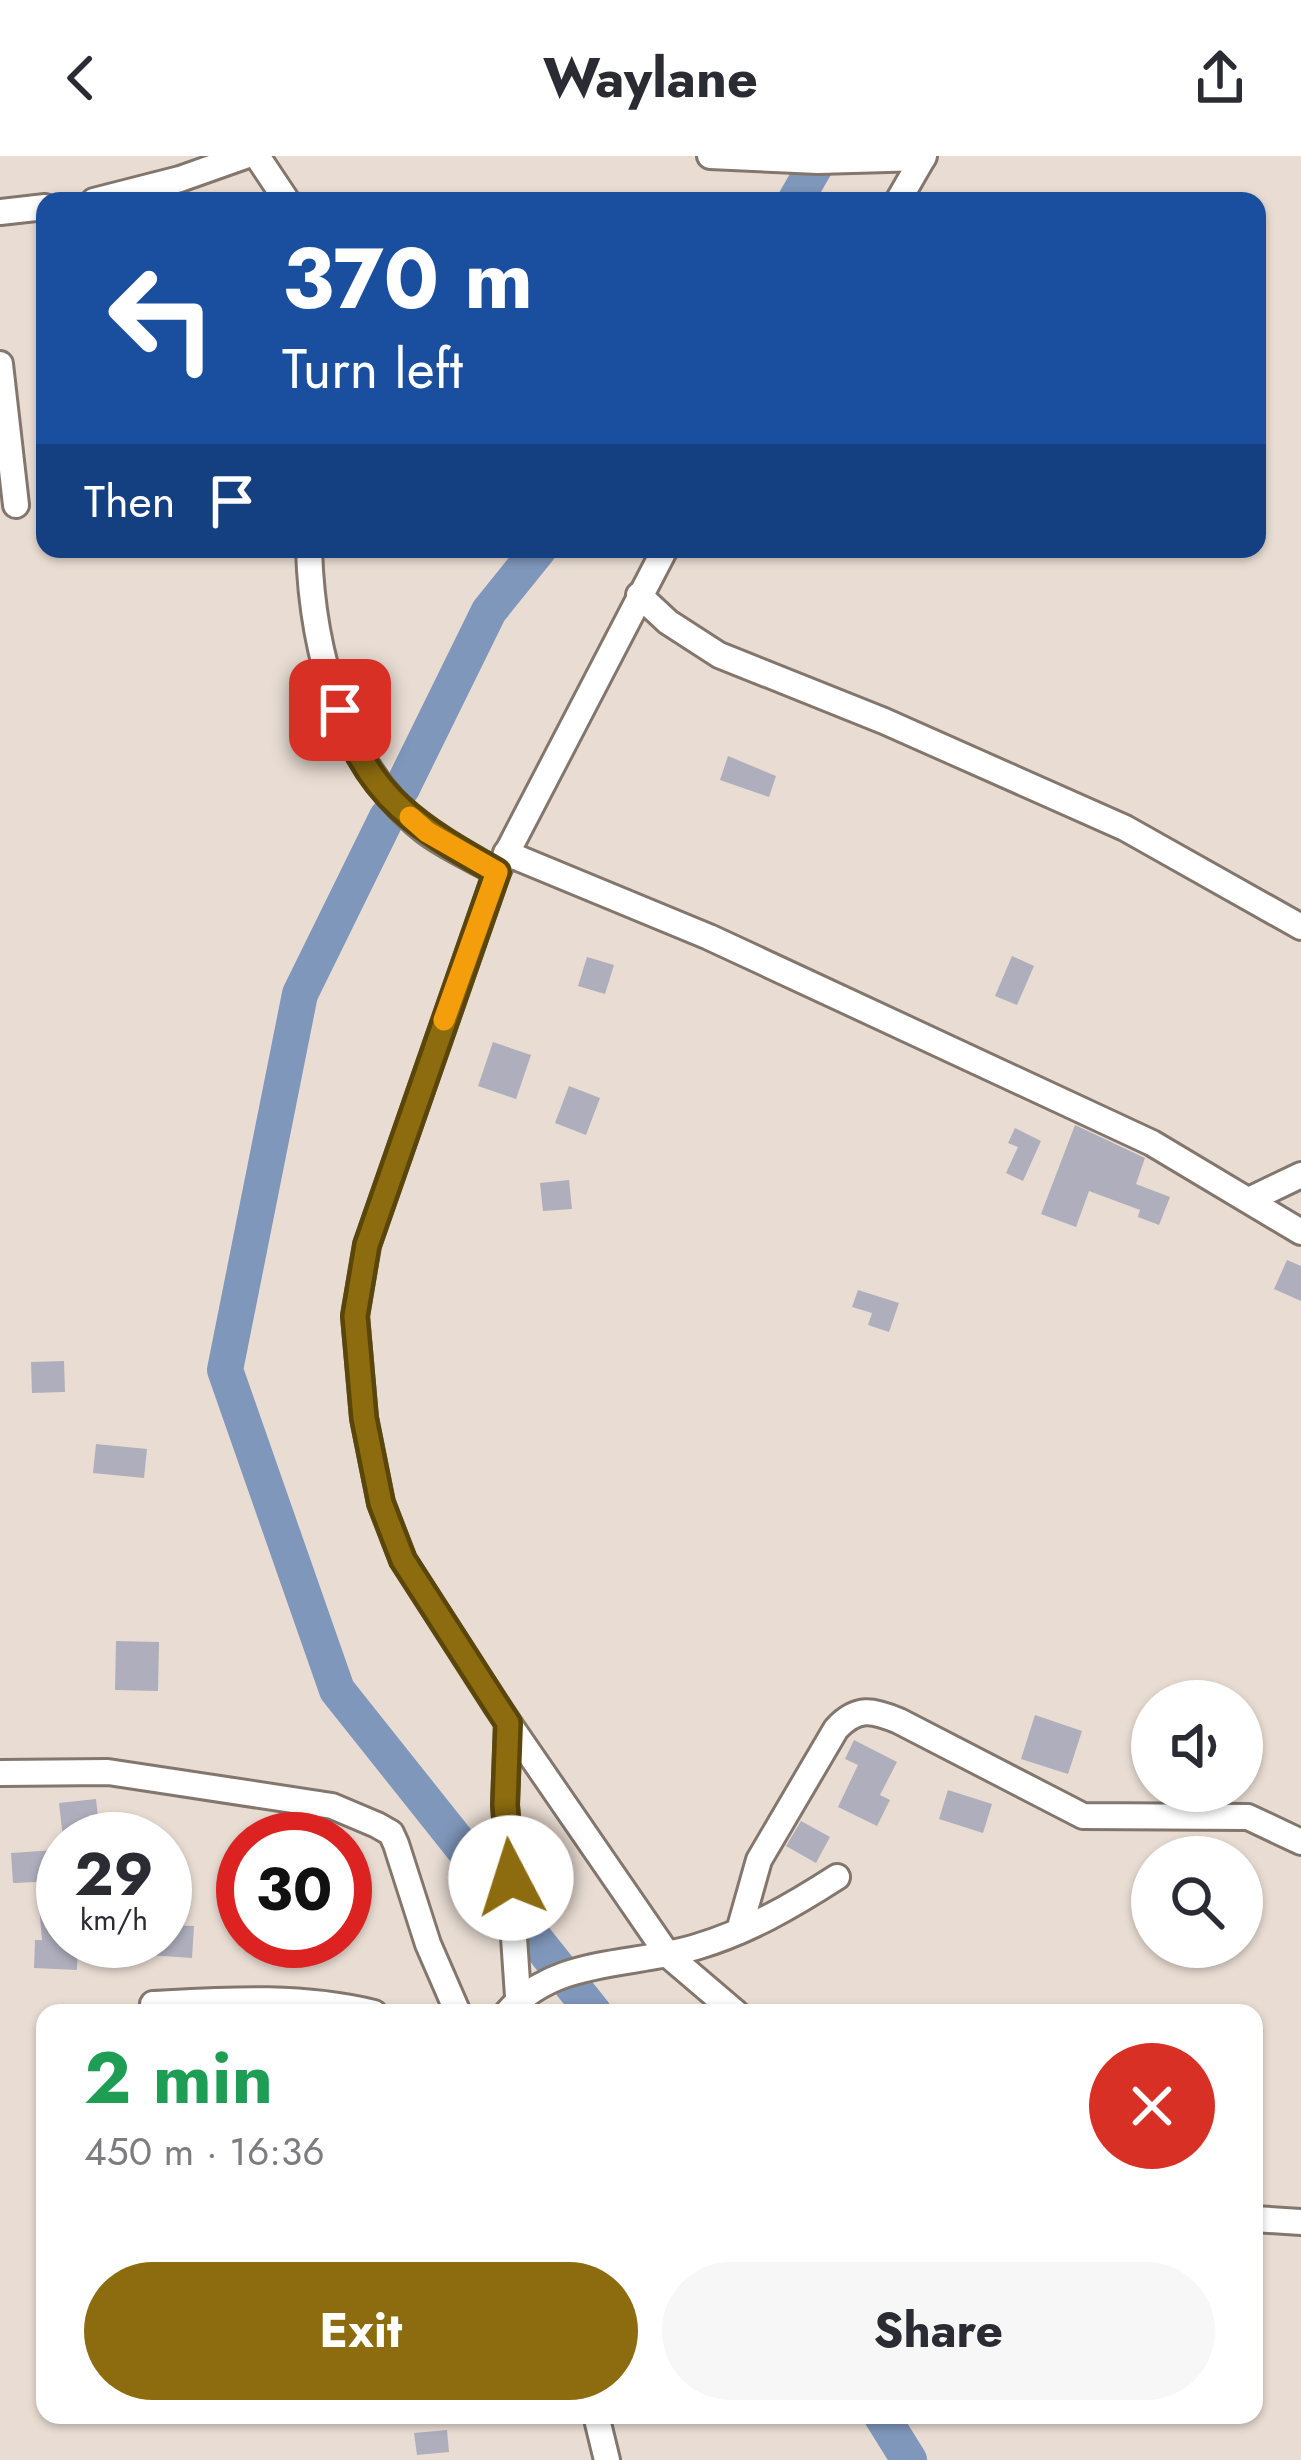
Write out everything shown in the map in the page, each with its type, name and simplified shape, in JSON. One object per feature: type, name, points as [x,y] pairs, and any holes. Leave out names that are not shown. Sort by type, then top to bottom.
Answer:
[{"type":"street","points":[[129,192],[245,156]]},
{"type":"street","points":[[257,156],[281,192]]},
{"type":"street","points":[[710,156],[818,161],[924,157]]},
{"type":"street","points":[[903,192],[924,157]]},
{"type":"street","points":[[0,212],[36,208]]},
{"type":"street","points":[[0,364],[16,505]]},
{"type":"street","points":[[310,558],[322,648],[350,740],[383,792],[427,832],[709,938],[892,1021],[1152,1143],[1301,1232]]},
{"type":"street","points":[[660,558],[501,862],[367,1245],[355,1316],[364,1418],[381,1503],[403,1560],[508,1723],[668,1955],[725,2004]]},
{"type":"street","points":[[639,595],[668,622],[719,655],[884,721],[1106,820],[1301,926]]},
{"type":"street","points":[[1251,1199],[1301,1175]]},
{"type":"street","points":[[740,1931],[759,1860],[774,1832],[836,1729],[861,1711],[899,1721],[1083,1816],[1248,1817],[1301,1842]]},
{"type":"street","points":[[508,1723],[505,1805],[515,2004]]},
{"type":"street","points":[[0,1773],[142,1776],[332,1806],[377,1825],[391,1833],[396,1844],[428,1944],[454,2004]]},
{"type":"street","points":[[520,2004],[541,1982],[570,1972],[668,1955],[740,1931],[788,1909],[837,1877]]},
{"type":"street","points":[[153,2004],[302,2000],[324,2004]]},
{"type":"street","points":[[1263,2220],[1301,2222]]},
{"type":"street","points":[[598,2424],[607,2460]]},
{"type":"building","points":[[728,756],[776,776],[769,797],[720,780]]},
{"type":"building","points":[[1012,956],[1034,966],[1017,1005],[995,996]]},
{"type":"building","points":[[587,957],[614,965],[605,994],[578,986]]},
{"type":"building","points":[[493,1042],[531,1055],[516,1099],[478,1086]]},
{"type":"building","points":[[569,1086],[600,1098],[586,1135],[555,1123]]},
{"type":"building","points":[[1075,1125],[1145,1158],[1136,1184],[1170,1197],[1159,1225],[1138,1217],[1140,1210],[1089,1191],[1076,1227],[1041,1214]]},
{"type":"building","points":[[1015,1128],[1041,1141],[1023,1181],[1006,1173],[1018,1147],[1008,1143]]},
{"type":"building","points":[[569,1180],[572,1209],[543,1211],[540,1183]]},
{"type":"building","points":[[1287,1260],[1301,1266],[1301,1301],[1274,1289]]},
{"type":"building","points":[[858,1290],[899,1303],[889,1332],[868,1325],[872,1313],[852,1307]]},
{"type":"building","points":[[64,1361],[65,1392],[32,1393],[31,1362]]},
{"type":"building","points":[[96,1444],[147,1449],[144,1478],[93,1473]]},
{"type":"building","points":[[116,1641],[159,1642],[158,1691],[115,1690]]},
{"type":"building","points":[[1035,1715],[1082,1731],[1068,1774],[1021,1759]]},
{"type":"building","points":[[854,1740],[897,1762],[880,1795],[890,1800],[877,1826],[838,1807],[858,1765],[845,1759]]},
{"type":"building","points":[[948,1790],[992,1804],[983,1833],[939,1819]]},
{"type":"building","points":[[96,1799],[97,1812],[60,1812],[59,1803]]},
{"type":"building","points":[[801,1821],[830,1837],[816,1863],[786,1846]]},
{"type":"building","points":[[36,1851],[36,1882],[13,1883],[11,1853]]},
{"type":"building","points":[[447,2430],[449,2452],[417,2455],[414,2433]]},
{"type":"waterway","points":[[800,192],[821,156]]},
{"type":"waterway","points":[[402,788],[489,611],[532,558]]},
{"type":"waterway","points":[[387,817],[300,994],[225,1370],[337,1690],[587,2004]]},
{"type":"waterway","points":[[887,2424],[909,2460]]},
{"type":"slow traffic","points":[[410,817],[497,872],[444,1020]]},
{"type":"route","points":[[340,710],[350,740],[383,792],[427,832],[497,872],[367,1245],[355,1316],[364,1418],[381,1503],[403,1560],[508,1723],[505,1805],[511,1878]]}]
